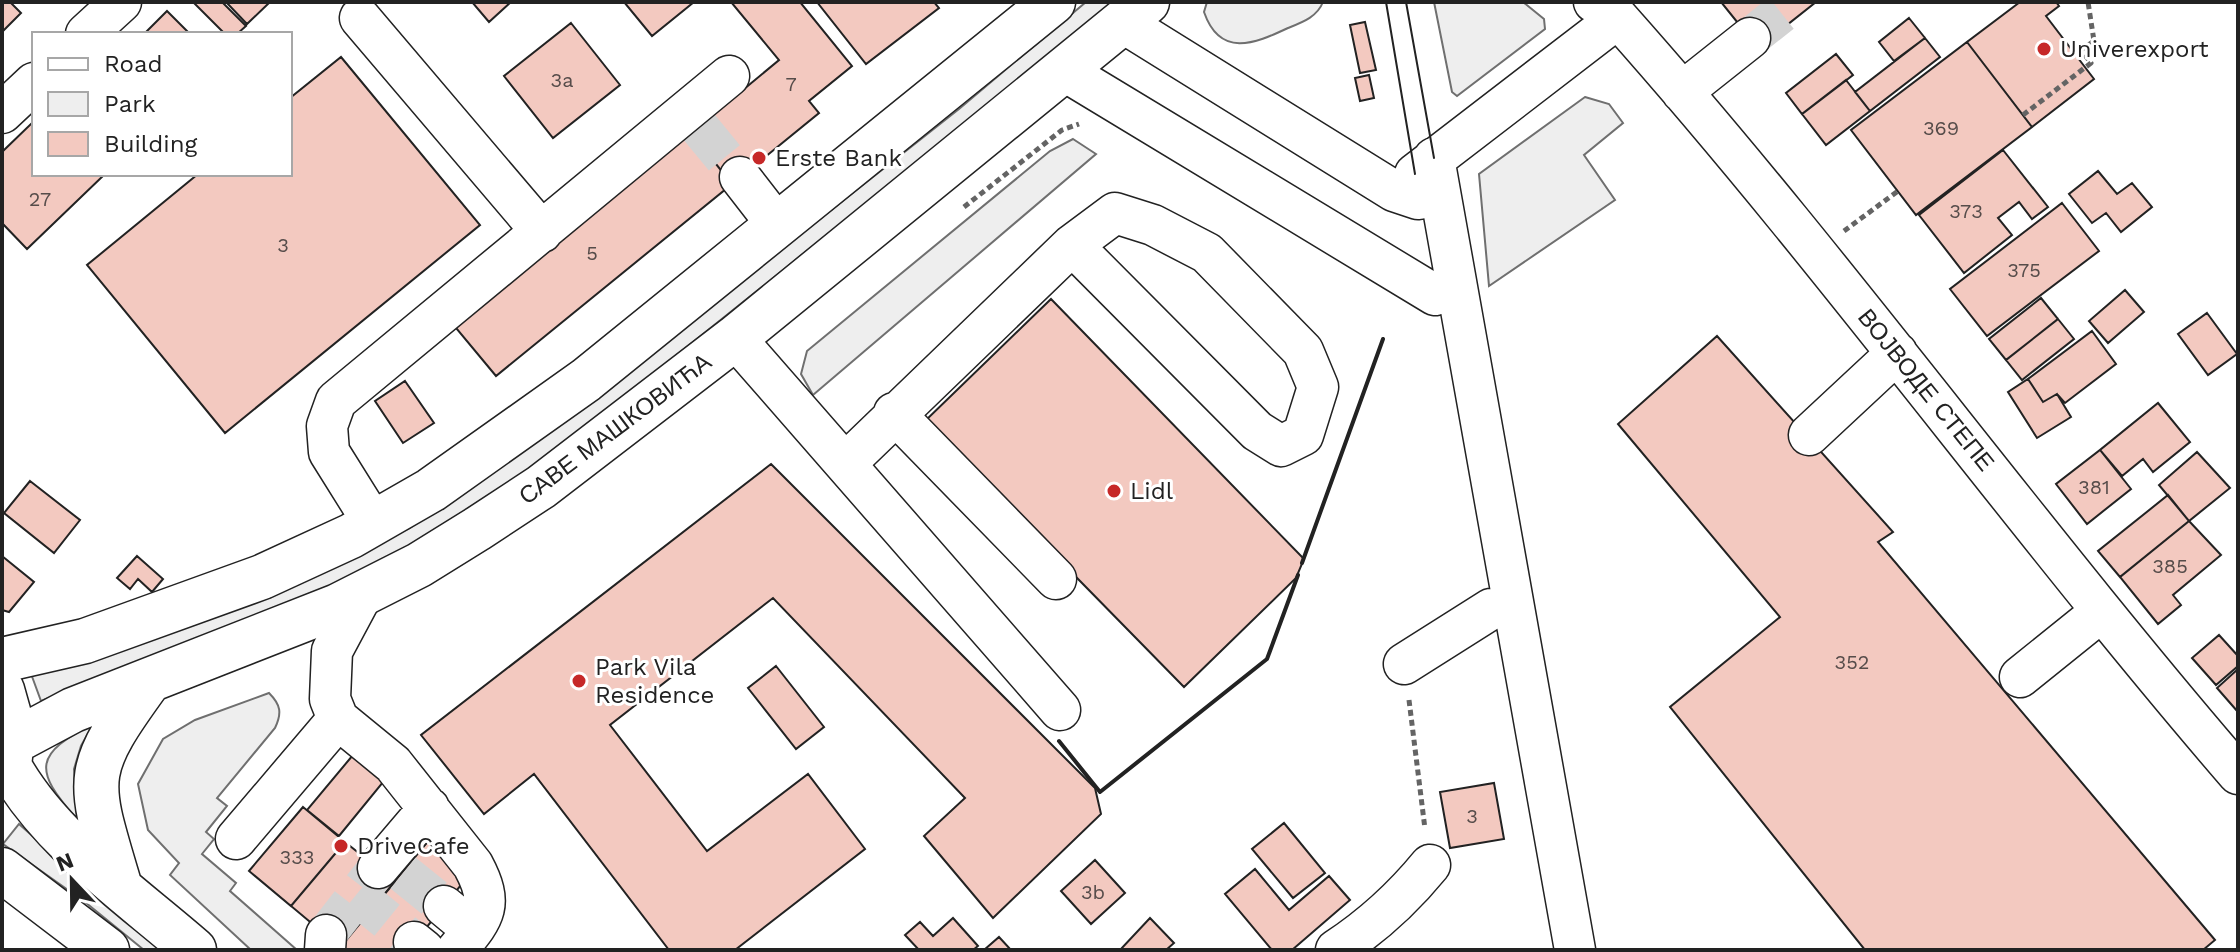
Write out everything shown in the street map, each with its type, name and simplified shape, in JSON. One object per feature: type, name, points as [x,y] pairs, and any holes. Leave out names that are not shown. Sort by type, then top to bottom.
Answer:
[{"type":"main road","points":[[2,660],[85,641],[155,617],[275,571],[374,524],[533,420],[1053,2]]},
{"type":"main road","name":"САВЕ МАШКОВИЋА","points":[[8,763],[62,715],[281,630],[363,593],[419,565],[541,487],[735,338],[1134,12]]},
{"type":"main road","points":[[119,884],[96,805],[95,773],[112,733],[149,681]]},
{"type":"main road","points":[[2,690],[11,715],[8,763],[38,811],[194,950]]},
{"type":"main road","points":[[2,870],[107,950]]},
{"type":"street","points":[[88,32],[121,2]]},
{"type":"street","points":[[1415,180],[1607,8]]},
{"type":"street","name":"ВОЈВОДЕ СТЕПЕ","points":[[1607,8],[1682,92],[1897,353],[2102,611],[2238,774]]},
{"type":"street","points":[[1134,12],[1415,180],[1575,950]]},
{"type":"street","points":[[360,18],[542,232]]},
{"type":"street","points":[[1682,92],[1750,38]]},
{"type":"street","points":[[1063,70],[1435,295]]},
{"type":"street","points":[[374,524],[329,452],[327,426],[336,401],[542,232],[693,120],[729,76]]},
{"type":"street","points":[[2,113],[32,85]]},
{"type":"street","points":[[740,177],[778,226]]},
{"type":"street","points":[[1415,180],[1548,950]]},
{"type":"street","points":[[846,463],[894,413],[1072,245],[1115,213],[1153,225],[1207,253],[1310,361],[1318,387],[1303,435],[1281,446],[1264,437],[1072,245]]},
{"type":"street","points":[[735,338],[1060,710]]},
{"type":"street","points":[[1809,435],[1897,353]]},
{"type":"street","points":[[894,413],[1056,579]]},
{"type":"street","points":[[363,593],[332,651],[330,699],[338,719],[393,764],[482,882],[487,903],[484,918],[458,929]]},
{"type":"street","points":[[1404,664],[1491,609]]},
{"type":"street","points":[[2020,677],[2102,611]]},
{"type":"street","points":[[236,839],[338,719]]},
{"type":"street","points":[[389,866],[429,808]]},
{"type":"street","points":[[1336,950],[1359,935],[1410,890],[1430,865]]},
{"type":"path","points":[[2023,115],[2091,63],[2081,50],[2094,41],[2088,2]]},
{"type":"path","points":[[1835,239],[1898,191]]},
{"type":"path","points":[[1404,664],[1430,865]]},
{"type":"green space","points":[[1086,2],[1112,2],[1083,30],[543,462],[371,571],[41,701],[30,671],[281,589],[410,528],[583,406],[959,109]]},
{"type":"green space","points":[[1207,2],[1323,2],[1317,12],[1304,21],[1263,39],[1239,43],[1219,36],[1211,27],[1204,12]]},
{"type":"green space","points":[[1434,2],[1523,2],[1544,19],[1545,29],[1457,96],[1452,92]]},
{"type":"green space","points":[[1585,97],[1609,104],[1623,123],[1584,155],[1615,200],[1489,286],[1479,174]]},
{"type":"green space","points":[[1073,139],[1096,154],[813,395],[801,374],[807,351],[1050,151]]},
{"type":"green space","points":[[269,693],[279,709],[275,728],[217,798],[227,806],[206,832],[214,839],[202,854],[236,883],[230,891],[297,950],[251,950],[170,875],[179,863],[148,830],[138,784],[163,739],[195,720]]},
{"type":"green space","points":[[94,723],[81,746],[74,769],[77,819],[52,787],[46,764],[60,744]]},
{"type":"green space","points":[[19,824],[161,950],[144,950],[85,902],[3,844]]},
{"type":"building","points":[[2,2],[10,2],[21,13],[2,32]]},
{"type":"building","points":[[193,2],[222,2],[246,26],[239,32],[223,32]]},
{"type":"building","points":[[226,2],[270,2],[247,24]]},
{"type":"building","points":[[472,2],[511,2],[489,22]]},
{"type":"building","points":[[624,2],[694,2],[652,36]]},
{"type":"building","points":[[731,2],[800,2],[852,66],[809,101],[819,113],[732,184],[691,133],[779,60]]},
{"type":"building","points":[[817,2],[934,2],[939,8],[866,64]]},
{"type":"building","points":[[1721,2],[1816,2],[1758,48]]},
{"type":"building","points":[[2020,2],[2056,2],[2059,6],[2046,16],[2094,79],[2032,127],[1967,42]]},
{"type":"building","points":[[167,11],[188,32],[146,32]]},
{"type":"building","points":[[1909,18],[1925,38],[1894,61],[1879,42]]},
{"type":"building","points":[[1365,22],[1376,70],[1360,73],[1350,25]]},
{"type":"building","points":[[571,23],[620,85],[553,138],[504,76]]},
{"type":"building","points":[[1925,38],[1940,57],[1870,111],[1855,92]]},
{"type":"building","points":[[1967,42],[2032,127],[1916,215],[1851,130]]},
{"type":"building","points":[[1836,54],[1853,75],[1802,114],[1786,93]]},
{"type":"building","points":[[341,57],[480,225],[225,433],[87,265],[196,176],[292,176],[292,96]]},
{"type":"building","points":[[1369,75],[1374,98],[1360,101],[1355,78]]},
{"type":"building","points":[[1846,80],[1870,111],[1826,145],[1802,114]]},
{"type":"building","points":[[32,123],[32,176],[103,176],[27,249],[2,223],[2,152]]},
{"type":"building","points":[[688,129],[732,184],[496,376],[451,322]]},
{"type":"building","points":[[2003,150],[2048,207],[2032,219],[2019,202],[1998,218],[2012,235],[1964,273],[1919,215]]},
{"type":"building","points":[[2098,171],[2117,194],[2132,183],[2152,207],[2121,232],[2106,213],[2092,223],[2069,194]]},
{"type":"building","points":[[2062,203],[2099,251],[1987,336],[1950,289]]},
{"type":"building","points":[[2125,290],[2144,312],[2108,343],[2089,321]]},
{"type":"building","points":[[2041,298],[2058,319],[2006,360],[1989,339]]},
{"type":"building","name":"Lidl","points":[[1051,299],[1304,559],[1296,578],[1184,687],[924,422]]},
{"type":"building","points":[[2207,313],[2237,354],[2208,375],[2178,334]]},
{"type":"building","points":[[2058,319],[2074,339],[2022,380],[2006,360]]},
{"type":"building","points":[[2092,331],[2116,364],[2065,403],[2057,394],[2043,402],[2028,379]]},
{"type":"building","points":[[1717,336],[1893,532],[1878,542],[2215,940],[2203,950],[1865,950],[1670,707],[1780,617],[1618,424]]},
{"type":"building","points":[[2028,379],[2043,402],[2057,394],[2071,417],[2037,438],[2008,392]]},
{"type":"building","points":[[405,381],[434,423],[403,443],[375,401]]},
{"type":"building","points":[[2158,403],[2190,442],[2153,472],[2143,459],[2122,476],[2100,450]]},
{"type":"building","points":[[2100,450],[2131,489],[2087,524],[2056,484]]},
{"type":"building","points":[[2197,452],[2230,488],[2189,521],[2159,485]]},
{"type":"building","name":"Park Vila Residence","points":[[771,464],[1095,788],[1101,814],[993,918],[924,836],[965,798],[773,598],[610,725],[707,851],[808,774],[865,849],[735,950],[669,950],[534,774],[484,814],[421,735]]},
{"type":"building","points":[[30,481],[80,520],[54,553],[4,513]]},
{"type":"building","points":[[2168,495],[2189,521],[2120,577],[2098,551]]},
{"type":"building","points":[[2189,521],[2221,555],[2173,595],[2181,605],[2158,624],[2120,577]]},
{"type":"building","points":[[2,556],[34,582],[9,612],[2,610]]},
{"type":"building","points":[[137,556],[163,579],[152,592],[138,579],[130,589],[117,578]]},
{"type":"building","points":[[2219,635],[2238,656],[2238,666],[2216,685],[2192,658]]},
{"type":"building","points":[[776,666],[824,727],[796,749],[748,688]]},
{"type":"building","points":[[2238,669],[2238,712],[2217,688]]},
{"type":"building","points":[[353,755],[384,781],[339,836],[307,810]]},
{"type":"building","points":[[1494,783],[1504,839],[1450,848],[1440,792]]},
{"type":"building","points":[[303,807],[345,842],[291,906],[249,871]]},
{"type":"building","points":[[1284,823],[1325,873],[1293,898],[1252,849]]},
{"type":"building","points":[[429,840],[470,874],[408,950],[338,950]]},
{"type":"building","points":[[345,842],[395,882],[340,947],[291,906]]},
{"type":"building","points":[[1095,860],[1125,893],[1091,924],[1061,891]]},
{"type":"building","points":[[1255,869],[1289,910],[1329,876],[1350,900],[1292,950],[1272,950],[1225,894]]},
{"type":"building","points":[[953,918],[978,946],[973,950],[919,950],[905,935],[920,922],[933,936]]},
{"type":"building","points":[[1150,918],[1174,943],[1166,950],[1120,950]]},
{"type":"building","points":[[999,937],[1011,950],[984,950]]},
{"type":"tunnel","points":[[1750,38],[1795,2]]},
{"type":"tunnel","points":[[699,127],[740,177]]},
{"type":"tunnel","points":[[326,935],[378,868]]},
{"type":"tunnel","points":[[403,873],[444,906]]},
{"type":"tunnel","points":[[356,895],[414,942]]},
{"type":"tram line","points":[[1386,2],[1415,174]]},
{"type":"tram line","points":[[1406,2],[1434,158]]},
{"type":"wall","points":[[1302,563],[1383,339]]},
{"type":"wall","points":[[1059,741],[1100,792],[1267,659],[1298,575]]},
{"type":"place","name":"Univerexport","points":[[2044,49]]},
{"type":"place","name":"Erste Bank","points":[[759,158]]},
{"type":"place","name":"Lidl","points":[[1114,491]]},
{"type":"place","name":"Park Vila Residence","points":[[579,681]]},
{"type":"place","name":"DriveCafe","points":[[341,846]]}]
